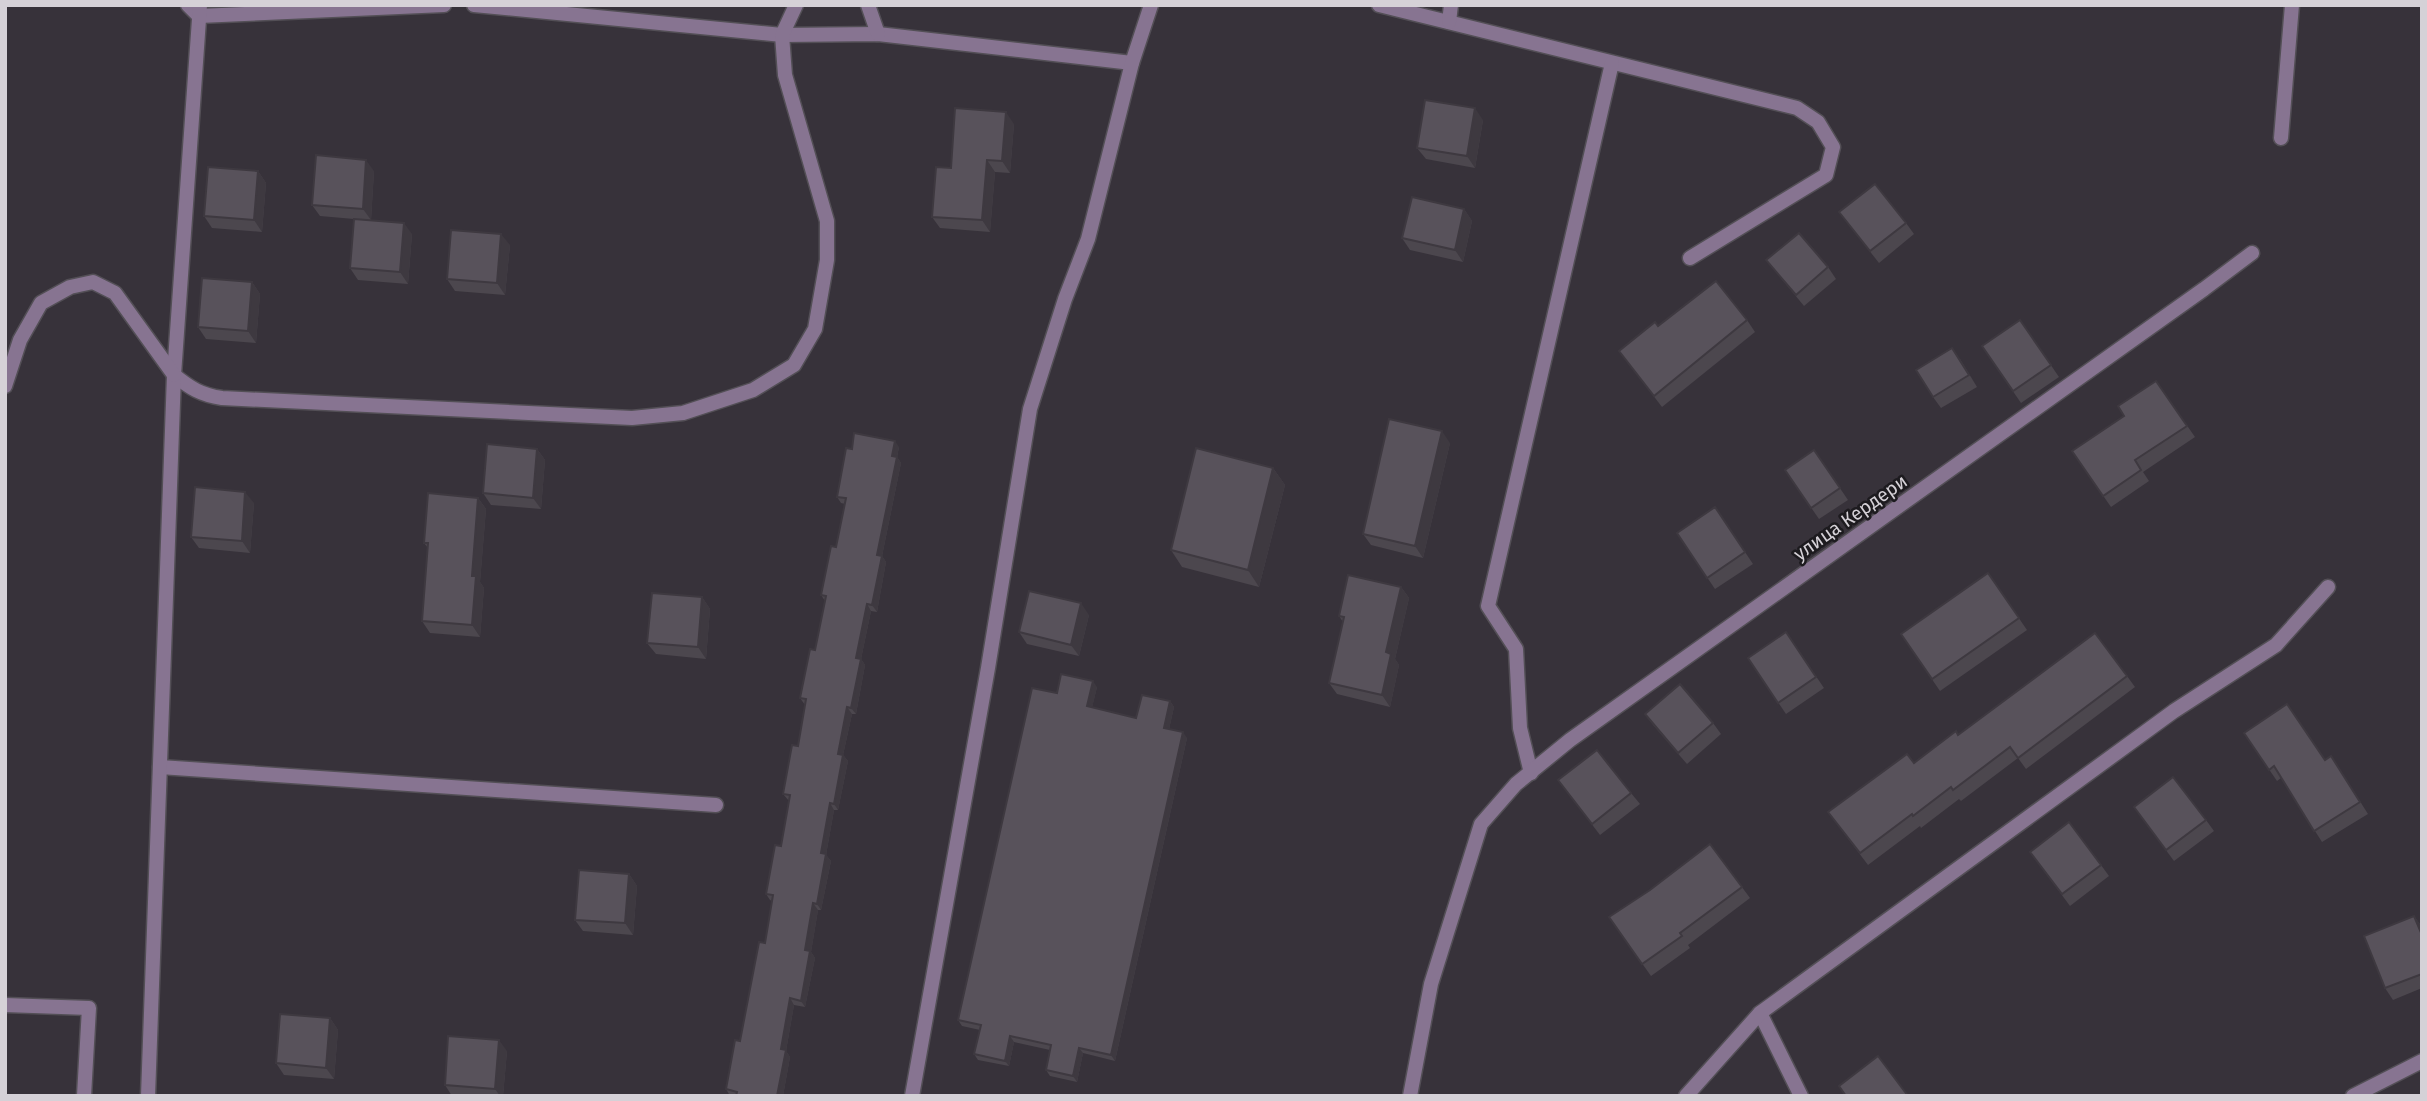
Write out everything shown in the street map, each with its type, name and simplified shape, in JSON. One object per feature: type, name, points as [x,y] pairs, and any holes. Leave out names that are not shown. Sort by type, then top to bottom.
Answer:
[{"type":"street","points":[[148,1096],[174,375],[195,9],[444,5]]},
{"type":"street","points":[[474,5],[782,34],[878,34],[1132,63]]},
{"type":"street","points":[[5,386],[20,340],[41,303],[70,287],[93,282],[115,293],[174,375],[192,390],[222,398],[632,418],[683,413],[753,390],[794,365],[816,329],[827,260],[827,221],[785,75],[782,34],[796,5]]},
{"type":"street","points":[[868,5],[878,34]]},
{"type":"street","points":[[912,1096],[986,681],[1030,409],[1065,299],[1088,239],[1132,63],[1151,5]]},
{"type":"street","points":[[1379,5],[1797,108],[1818,122],[1833,147],[1826,175],[1690,258]]},
{"type":"street","points":[[1449,22],[1451,5]]},
{"type":"street","points":[[2281,138],[2292,5]]},
{"type":"street","points":[[1531,773],[1520,728],[1516,649],[1488,606],[1612,63]]},
{"type":"street","name":"улица Кердери","points":[[1410,1096],[1431,984],[1480,824],[1516,784],[1570,740],[2252,253]]},
{"type":"street","points":[[1686,1096],[1760,1013],[2174,711],[2276,645],[2328,587]]},
{"type":"street","points":[[160,767],[716,805]]},
{"type":"street","points":[[5,1005],[89,1008],[84,1096]]},
{"type":"street","points":[[1760,1013],[1801,1096]]},
{"type":"street","points":[[2353,1096],[2422,1060]]},
{"type":"building","points":[[1425,100],[1475,108],[1467,156],[1417,148]]},
{"type":"building","points":[[955,108],[1006,112],[1002,161],[987,160],[982,220],[932,217],[936,167],[951,168]]},
{"type":"building","points":[[316,155],[366,160],[363,209],[312,205]]},
{"type":"building","points":[[208,167],[258,171],[254,220],[204,216]]},
{"type":"building","points":[[1875,184],[1906,223],[1870,251],[1839,212]]},
{"type":"building","points":[[1412,197],[1464,209],[1455,250],[1402,238]]},
{"type":"building","points":[[354,219],[404,223],[400,272],[350,268]]},
{"type":"building","points":[[451,230],[501,234],[497,283],[447,279]]},
{"type":"building","points":[[1799,233],[1828,267],[1796,295],[1766,260]]},
{"type":"building","points":[[202,278],[252,282],[248,331],[198,327]]},
{"type":"building","points":[[1716,281],[1747,320],[1654,396],[1619,351],[1655,322],[1658,326]]},
{"type":"building","points":[[2020,320],[2051,365],[2013,391],[1982,346]]},
{"type":"building","points":[[1952,348],[1969,375],[1933,397],[1916,370]]},
{"type":"building","points":[[2156,381],[2187,426],[2135,460],[2141,470],[2103,496],[2072,451],[2124,416],[2118,406]]},
{"type":"building","points":[[1389,419],[1442,431],[1415,546],[1363,534]]},
{"type":"building","points":[[854,433],[895,441],[892,456],[897,457],[877,555],[882,556],[872,605],[867,604],[856,658],[861,659],[851,708],[847,707],[838,754],[843,755],[834,804],[830,803],[821,853],[826,854],[817,904],[813,903],[805,950],[810,951],[801,1001],[790,998],[781,1049],[786,1050],[777,1096],[736,1096],[737,1092],[726,1089],[735,1040],[740,1041],[759,942],[765,943],[773,895],[766,894],[775,845],[781,846],[790,795],[783,794],[792,745],[798,746],[806,699],[800,698],[810,649],[815,650],[826,596],[821,595],[831,546],[836,547],[846,498],[837,497],[846,448],[852,449]]},
{"type":"building","points":[[487,444],[537,449],[533,498],[483,493]]},
{"type":"building","points":[[1196,448],[1273,468],[1248,570],[1171,550]]},
{"type":"building","points":[[1814,450],[1840,488],[1811,508],[1785,470]]},
{"type":"building","points":[[195,487],[245,492],[242,541],[191,537]]},
{"type":"building","points":[[428,493],[478,498],[472,576],[476,576],[472,625],[422,621],[428,543],[424,543]]},
{"type":"building","points":[[1715,507],[1745,552],[1707,578],[1677,533]]},
{"type":"building","points":[[1988,573],[2019,618],[1932,679],[1901,634]]},
{"type":"building","points":[[1348,575],[1401,587],[1386,652],[1391,654],[1382,695],[1329,683],[1344,617],[1339,616]]},
{"type":"building","points":[[1029,591],[1081,603],[1071,645],[1019,632]]},
{"type":"building","points":[[652,593],[702,597],[698,647],[647,643]]},
{"type":"building","points":[[1786,632],[1816,677],[1778,703],[1748,658]]},
{"type":"building","points":[[2095,633],[2127,676],[2018,758],[2010,747],[1953,790],[1951,787],[1860,853],[1828,812],[1907,754],[1914,763],[1956,731],[1958,735]]},
{"type":"building","points":[[1061,674],[1093,681],[1087,706],[1136,718],[1142,695],[1170,701],[1164,728],[1183,732],[1111,1055],[1079,1048],[1073,1076],[1046,1070],[1051,1045],[1010,1036],[1005,1061],[974,1054],[981,1025],[958,1020],[1032,688],[1057,693]]},
{"type":"building","points":[[1680,684],[1713,723],[1678,753],[1645,714]]},
{"type":"building","points":[[2287,704],[2325,760],[2331,756],[2360,802],[2314,831],[2274,766],[2269,770],[2244,733]]},
{"type":"building","points":[[1597,750],[1631,793],[1592,824],[1558,780]]},
{"type":"building","points":[[2173,777],[2206,820],[2166,850],[2134,807]]},
{"type":"building","points":[[2069,822],[2101,865],[2062,894],[2030,852]]},
{"type":"building","points":[[1710,844],[1742,887],[1680,933],[1682,936],[1642,964],[1609,917],[1650,890]]},
{"type":"building","points":[[579,870],[629,874],[625,923],[575,920]]},
{"type":"building","points":[[2414,916],[2422,935],[2422,974],[2385,988],[2364,936]]},
{"type":"building","points":[[280,1014],[330,1018],[326,1068],[276,1063]]},
{"type":"building","points":[[448,1036],[499,1040],[495,1089],[445,1085]]},
{"type":"building","points":[[1878,1056],[1908,1096],[1846,1096],[1839,1086]]}]
